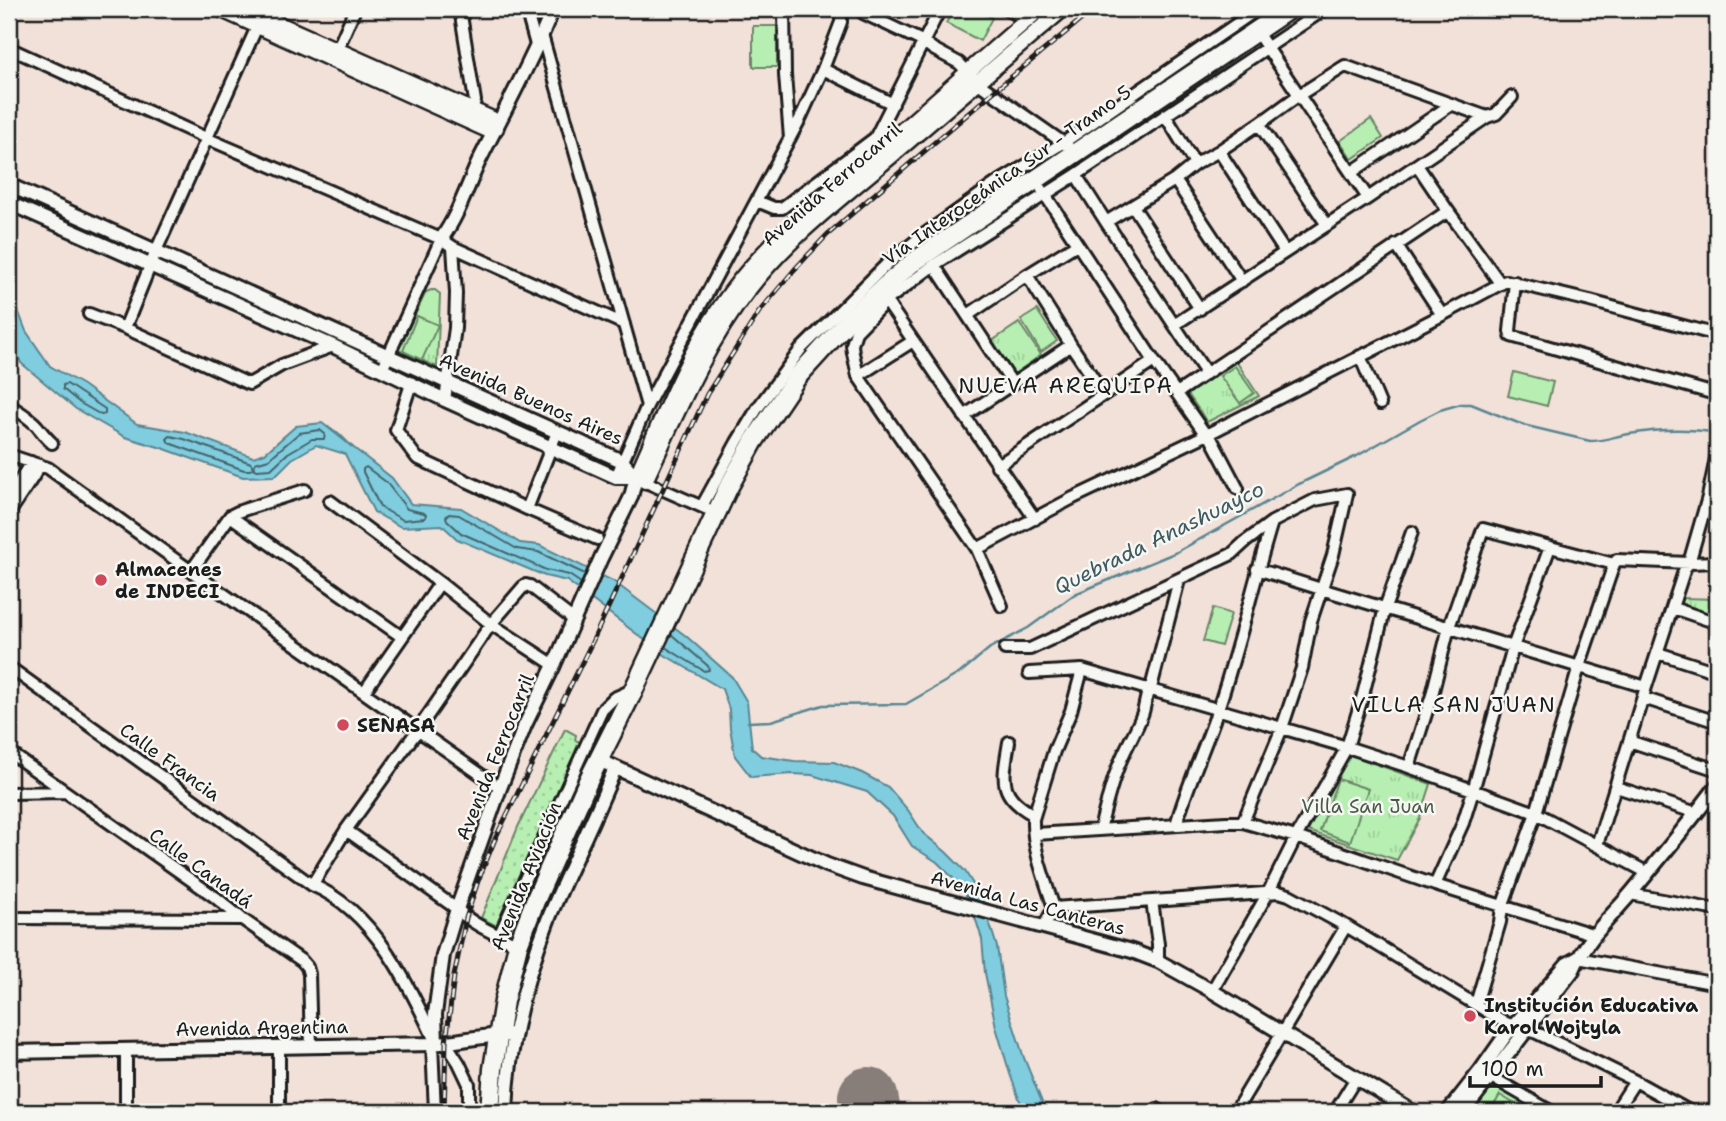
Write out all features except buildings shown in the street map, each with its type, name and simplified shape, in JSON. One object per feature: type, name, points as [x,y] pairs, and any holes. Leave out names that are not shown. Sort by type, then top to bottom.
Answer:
[{"type":"highway","name":"Vía Interoceánica Sur - Tramo 5","points":[[644,669],[671,609],[709,510],[728,488],[797,377],[839,331],[912,263],[1040,186],[1069,147],[1289,9]]},
{"type":"highway","name":"Avenida Aviación","points":[[491,1112],[507,1034],[510,974],[518,945],[535,901],[607,764],[644,669]]},
{"type":"main road","points":[[220,9],[261,17],[337,50],[470,115]]},
{"type":"main road","points":[[245,9],[470,115],[492,119],[496,128]]},
{"type":"main road","name":"Avenida Ferrocarril","points":[[973,77],[1027,19],[1040,9]]},
{"type":"main road","name":"Avenida Ferrocarril","points":[[640,479],[688,362],[706,329],[739,282],[782,233],[877,152],[1063,9]]},
{"type":"street","points":[[337,50],[355,9]]},
{"type":"street","points":[[460,9],[475,101],[470,115]]},
{"type":"street","points":[[526,9],[539,40],[625,324],[647,406]]},
{"type":"street","points":[[382,370],[440,239],[449,228],[553,9]]},
{"type":"street","points":[[784,9],[790,138]]},
{"type":"street","points":[[616,477],[647,406],[800,119],[841,22],[841,9]]},
{"type":"street","points":[[757,201],[774,208],[782,208],[877,152],[893,104],[940,9]]},
{"type":"street","points":[[1006,9],[1027,19]]},
{"type":"street","points":[[640,479],[709,510],[737,442],[757,409],[801,349],[888,264],[995,184],[1069,147],[1258,9]]},
{"type":"street","points":[[1002,606],[977,549],[858,376],[852,345],[856,332],[886,301],[1040,186],[1076,175],[1325,9]]},
{"type":"street","points":[[841,22],[864,11],[924,42],[958,63],[973,77],[1069,147]]},
{"type":"street","points":[[125,328],[149,266],[261,17]]},
{"type":"street","points":[[1256,31],[1368,198]]},
{"type":"street","points":[[9,48],[625,324]]},
{"type":"street","points":[[1105,222],[1175,180],[1195,164],[1219,151],[1345,66],[1487,117]]},
{"type":"street","points":[[823,69],[893,104]]},
{"type":"street","points":[[1174,326],[1487,117],[1496,114],[1512,97]]},
{"type":"street","points":[[1352,172],[1452,104]]},
{"type":"street","points":[[1166,115],[1195,164]]},
{"type":"street","points":[[1259,124],[1327,225]]},
{"type":"street","points":[[1219,151],[1285,252]]},
{"type":"street","points":[[1418,165],[1500,283]]},
{"type":"street","points":[[1076,175],[1206,373]]},
{"type":"street","points":[[1175,180],[1242,281]]},
{"type":"street","name":"Avenida Buenos Aires","points":[[9,185],[622,461],[640,479]]},
{"type":"street","points":[[1040,186],[1154,361],[1206,435],[1211,438],[1238,489]]},
{"type":"street","name":"Avenida Buenos Aires","points":[[9,203],[333,346],[616,477],[640,479]]},
{"type":"street","points":[[1133,206],[1200,309]]},
{"type":"street","points":[[1177,393],[1448,211]]},
{"type":"street","points":[[968,315],[1077,244]]},
{"type":"street","points":[[1396,246],[1442,315]]},
{"type":"street","points":[[445,400],[456,328],[453,247]]},
{"type":"street","points":[[934,265],[1012,383]]},
{"type":"street","points":[[1027,275],[1104,394]]},
{"type":"street","points":[[977,549],[1073,498],[1206,435],[1506,281],[1717,335]]},
{"type":"street","points":[[1515,282],[1511,336],[1708,392],[1715,388],[1717,382]]},
{"type":"street","points":[[886,301],[1035,519]]},
{"type":"street","points":[[89,314],[249,384],[282,365],[333,346]]},
{"type":"street","points":[[858,376],[913,341]]},
{"type":"street","points":[[964,416],[1071,345]]},
{"type":"street","points":[[1360,356],[1380,404]]},
{"type":"street","points":[[997,466],[1154,361]]},
{"type":"street","points":[[411,384],[396,429],[417,458],[597,539]]},
{"type":"street","points":[[9,405],[29,418],[52,443]]},
{"type":"street","points":[[527,509],[557,432]]},
{"type":"street","points":[[1597,845],[1685,568],[1713,496],[1717,454]]},
{"type":"street","points":[[9,455],[48,468],[500,788]]},
{"type":"street","points":[[9,498],[35,463]]},
{"type":"street","points":[[9,513],[33,477],[35,463]]},
{"type":"street","name":"Avenida Ferrocarril","points":[[438,1043],[435,1014],[443,955],[500,788],[525,725],[640,479]]},
{"type":"street","points":[[191,571],[230,516],[240,510],[306,490]]},
{"type":"street","points":[[1005,649],[1030,649],[1232,554],[1272,522],[1315,500],[1347,494],[1333,555],[1311,621],[1302,668],[1282,728],[1243,822]]},
{"type":"street","points":[[330,501],[491,624],[554,665]]},
{"type":"street","points":[[230,516],[402,637]]},
{"type":"street","points":[[1176,825],[1185,793],[1218,709],[1272,522]]},
{"type":"street","points":[[1409,767],[1442,660],[1449,627],[1483,529],[1614,564]]},
{"type":"street","points":[[1212,991],[1347,747],[1385,608],[1412,532]]},
{"type":"street","points":[[1434,885],[1463,823],[1514,646],[1550,547]]},
{"type":"street","points":[[1476,1004],[1500,922],[1502,906],[1536,813],[1579,667],[1614,564],[1617,560],[1717,562]]},
{"type":"street","points":[[1257,569],[1579,667],[1717,722]]},
{"type":"street","points":[[1100,830],[1111,786],[1134,735],[1152,684],[1179,580]]},
{"type":"street","points":[[364,692],[440,583]]},
{"type":"street","points":[[312,885],[346,831],[491,624],[526,585],[576,614]]},
{"type":"street","points":[[1673,608],[1717,623]]},
{"type":"street","points":[[1658,653],[1717,672]]},
{"type":"street","name":"Calle Francia","points":[[9,667],[312,885],[336,897],[355,914],[384,948],[413,994],[438,1043],[459,1063],[469,1084],[469,1112]]},
{"type":"street","points":[[1044,926],[1054,908],[1032,827],[1082,670]]},
{"type":"street","points":[[1029,673],[1082,670],[1409,767],[1536,813],[1648,873]]},
{"type":"street","points":[[499,936],[602,710],[614,698],[635,689]]},
{"type":"street","points":[[506,1112],[507,1034],[607,764],[587,740]]},
{"type":"street","points":[[1629,741],[1717,770]]},
{"type":"street","points":[[1009,743],[1004,781],[1006,790],[1012,801],[1034,815]]},
{"type":"street","name":"Calle Canadá","points":[[9,752],[302,961],[309,974],[311,1046]]},
{"type":"street","name":"Avenida Las Canteras","points":[[607,764],[827,865],[863,878],[1044,926],[1132,951],[1157,961],[1284,1033],[1413,1112]]},
{"type":"street","points":[[1615,786],[1697,813]]},
{"type":"street","points":[[1463,1112],[1505,1036],[1520,1027],[1567,964],[1578,958],[1716,788]]},
{"type":"street","points":[[9,793],[65,792]]},
{"type":"street","points":[[1035,834],[1243,822],[1296,837],[1434,885],[1595,934]]},
{"type":"street","points":[[346,831],[466,918],[518,945]]},
{"type":"street","points":[[320,871],[326,891]]},
{"type":"street","points":[[1054,908],[1279,892],[1289,895],[1346,926],[1506,1023],[1537,1033],[1691,1112]]},
{"type":"street","points":[[1630,894],[1717,910]]},
{"type":"street","points":[[205,918],[215,897]]},
{"type":"street","points":[[1153,901],[1158,944],[1157,961]]},
{"type":"street","points":[[9,918],[242,919]]},
{"type":"street","points":[[1236,1112],[1346,926]]},
{"type":"street","points":[[1578,958],[1717,984]]},
{"type":"street","name":"Avenida Argentina","points":[[9,1052],[438,1043],[507,1034]]},
{"type":"street","points":[[435,1112],[438,1043]]},
{"type":"street","points":[[279,1046],[279,1112]]},
{"type":"street","points":[[126,1049],[126,1112]]},
{"type":"street","points":[[1448,1112],[1485,1073]]},
{"type":"street","points":[[1485,1073],[1552,1112]]},
{"type":"street","points":[[1335,1112],[1356,1078]]},
{"type":"street","points":[[1615,1112],[1635,1081]]},
{"type":"green space","points":[[954,9],[975,9],[992,18],[980,41],[946,23]]},
{"type":"green space","points":[[753,26],[777,26],[777,67],[753,67]]},
{"type":"green space","points":[[1371,119],[1383,138],[1352,159],[1340,141]]},
{"type":"green space","points":[[431,290],[440,294],[437,367],[398,350],[426,292]]},
{"type":"green space","points":[[1037,310],[1057,341],[1041,352],[1021,320]]},
{"type":"green space","points":[[417,316],[438,325],[422,360],[403,351]]},
{"type":"green space","points":[[1019,323],[1041,355],[1014,374],[992,341]]},
{"type":"green space","points":[[1236,361],[1259,396],[1207,422],[1188,394]]},
{"type":"green space","points":[[1235,366],[1254,393],[1240,403],[1220,376]]},
{"type":"green space","points":[[1514,372],[1553,382],[1547,406],[1508,396]]},
{"type":"green space","points":[[1682,598],[1717,599],[1714,617],[1680,605]]},
{"type":"green space","points":[[1213,608],[1231,614],[1221,646],[1203,641]]},
{"type":"green space","points":[[565,729],[576,735],[575,740],[580,742],[497,926],[481,918],[518,827]]},
{"type":"green space","name":"Villa San Juan","points":[[1348,754],[1431,784],[1420,818],[1397,860],[1308,831]]},
{"type":"green space","points":[[1338,779],[1368,789],[1350,842],[1320,831]]},
{"type":"green space","points":[[1494,1084],[1539,1112],[1473,1112]]},
{"type":"green space","points":[[1500,1095],[1518,1106],[1515,1112],[1490,1112]]},
{"type":"water","points":[[9,302],[16,305],[26,331],[50,366],[83,385],[137,424],[185,432],[253,457],[265,453],[296,426],[322,423],[392,478],[411,504],[461,508],[520,543],[539,545],[613,581],[686,636],[732,677],[747,702],[752,748],[761,756],[794,761],[834,762],[888,787],[923,833],[965,871],[982,899],[997,947],[1004,996],[1024,1058],[1046,1112],[1024,1112],[1010,1074],[996,1027],[985,973],[982,939],[970,902],[959,884],[937,862],[912,846],[893,816],[867,792],[812,775],[751,777],[735,756],[729,709],[722,689],[663,654],[567,581],[545,576],[457,539],[442,525],[401,527],[374,512],[345,454],[316,445],[292,459],[275,476],[243,477],[125,437],[76,409],[21,363],[9,335]]},
{"type":"waterway","name":"Quebrada Anashuayco","points":[[748,722],[771,721],[823,705],[906,704],[960,673],[990,648],[1028,628],[1075,594],[1177,552],[1440,410],[1471,404],[1523,425],[1590,441],[1662,430],[1717,433]]},
{"type":"waterway","name":"Quebrada Anashuayco","points":[[328,427],[352,447]]},
{"type":"runway","points":[[868,1097],[871,1112]]},
{"type":"railway","points":[[444,1112],[446,1043],[454,976],[466,918],[478,881],[495,839],[595,636],[707,394],[759,312],[827,235],[1094,9]]},
{"type":"place","name":"Almacenes de INDECI","points":[[101,580]]},
{"type":"place","name":"SENASA","points":[[343,725]]},
{"type":"place","name":"Institución Educativa Karol Wojtyla","points":[[1470,1016]]},
{"type":"district","name":"NUEVA AREQUIPA","points":[[1066,386]]},
{"type":"district","name":"VILLA SAN JUAN","points":[[1454,705]]}]
